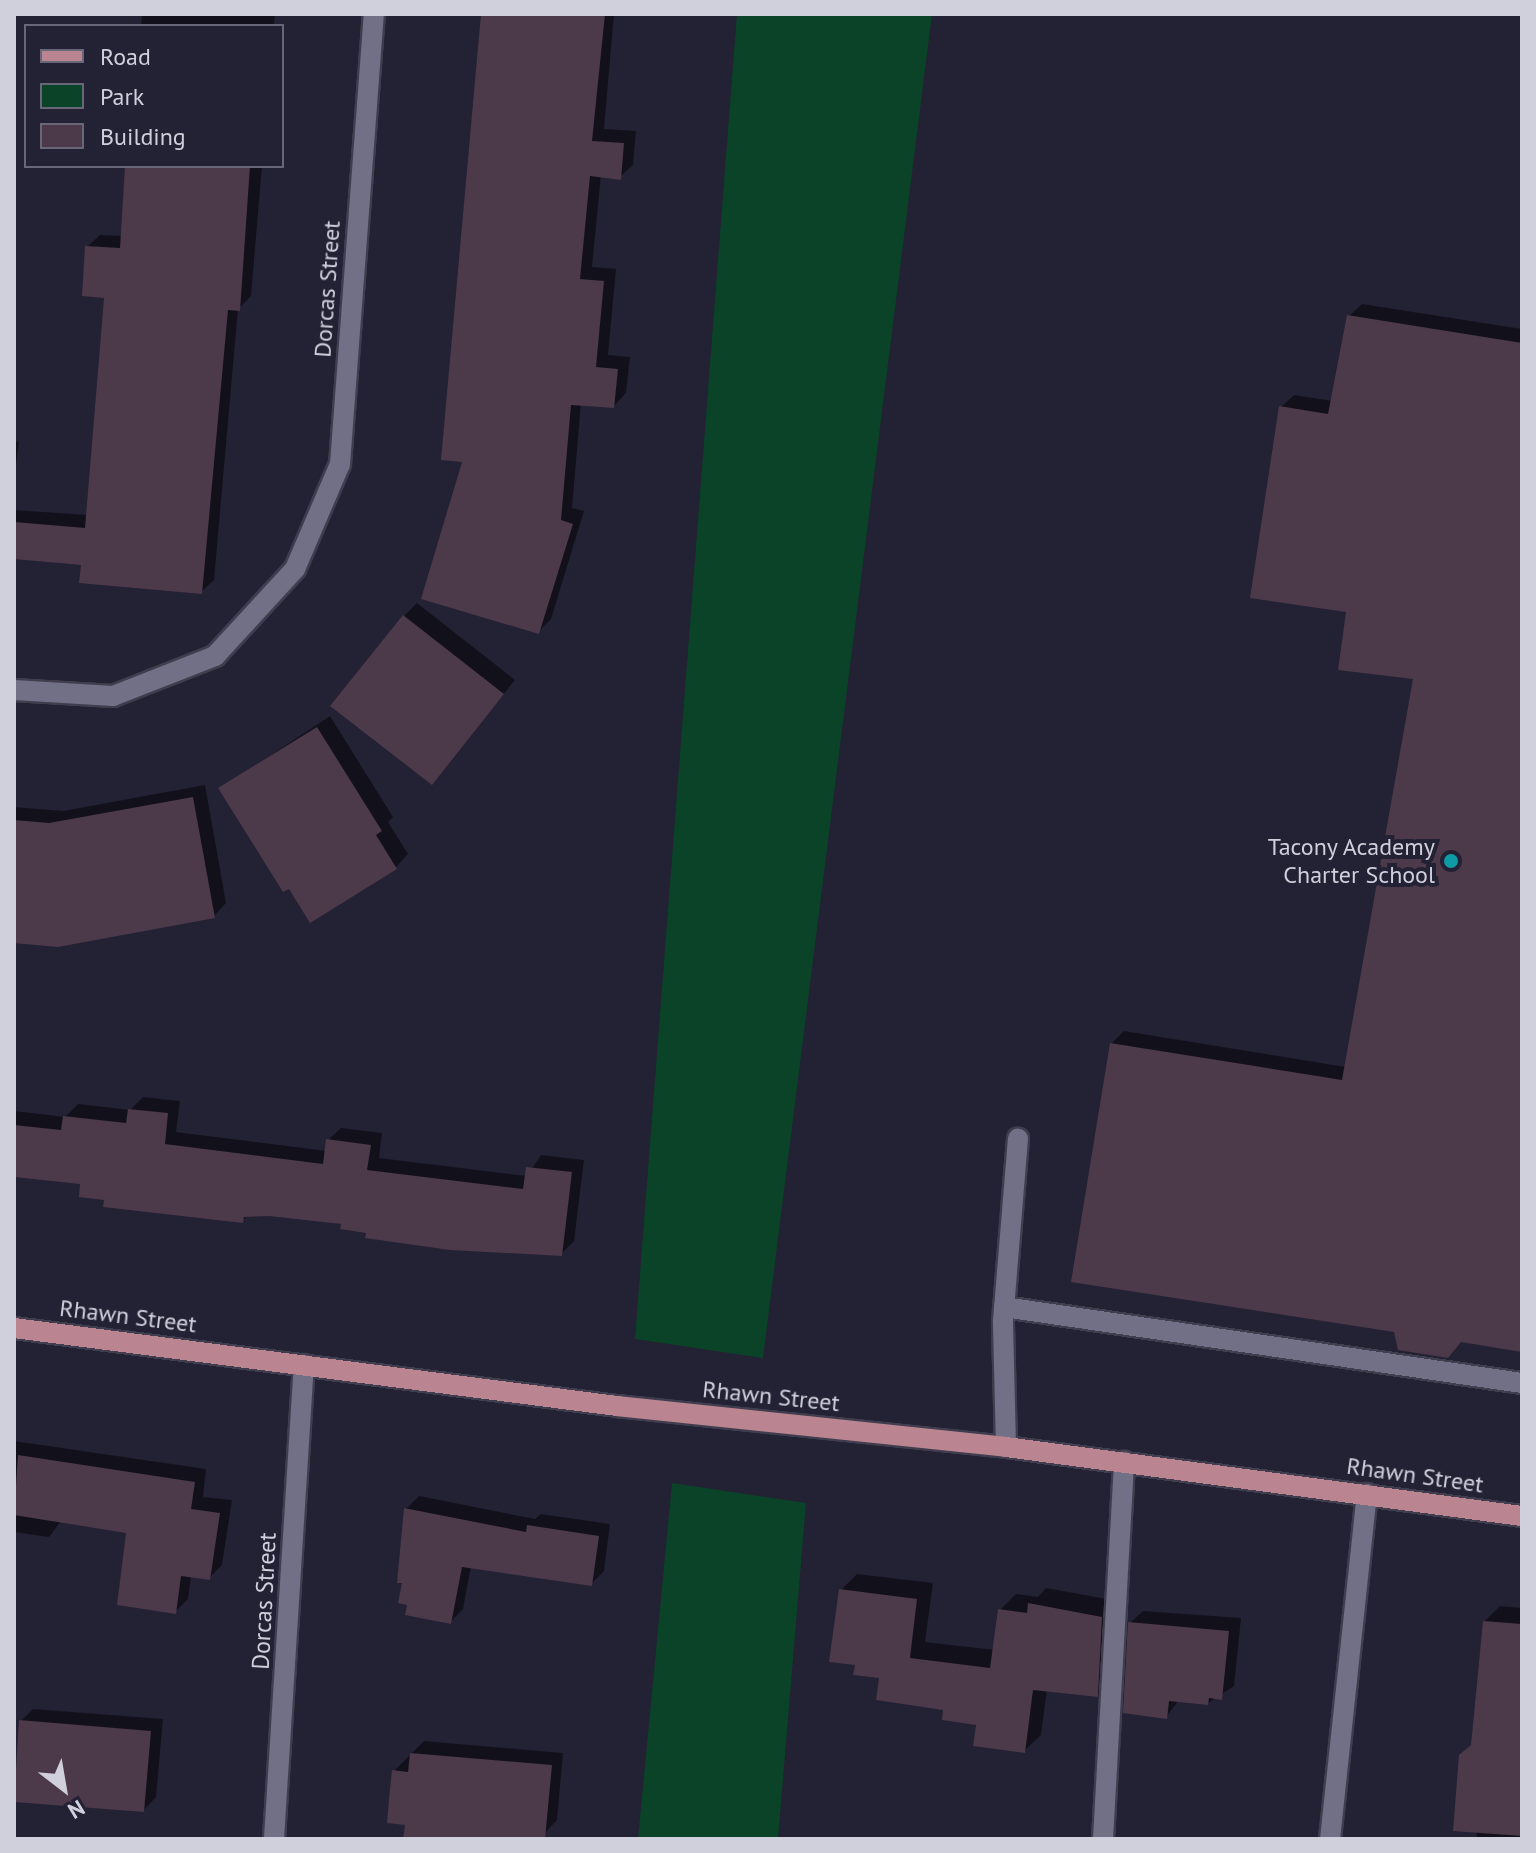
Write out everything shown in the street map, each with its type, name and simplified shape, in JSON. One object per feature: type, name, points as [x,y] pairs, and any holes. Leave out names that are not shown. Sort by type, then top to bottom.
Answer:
[{"type":"main road","name":"Rhawn Street","points":[[14,1328],[617,1406],[1006,1447],[1522,1516]]},
{"type":"street","name":"Dorcas Street","points":[[14,690],[113,696],[215,656],[299,561],[340,464],[374,14]]},
{"type":"street","points":[[1006,1447],[1004,1307],[1018,1139]]},
{"type":"street","points":[[1004,1307],[1522,1383]]},
{"type":"street","name":"Dorcas Street","points":[[274,1839],[304,1365]]},
{"type":"street","points":[[1103,1839],[1124,1462]]},
{"type":"street","points":[[1330,1839],[1367,1494]]},
{"type":"green space","points":[[737,14],[932,14],[763,1358],[635,1339]]},
{"type":"green space","points":[[672,1483],[806,1503],[778,1839],[638,1839]]},
{"type":"building","points":[[481,14],[605,14],[592,141],[624,143],[621,180],[590,176],[580,279],[604,281],[596,367],[618,369],[614,408],[571,405],[561,520],[573,524],[539,634],[421,599],[462,462],[441,460]]},
{"type":"building","points":[[125,168],[250,168],[240,311],[228,310],[202,594],[79,583],[81,565],[14,559],[14,522],[85,528],[104,298],[82,296],[85,246],[120,248]]},
{"type":"building","name":"Tacony Academy Charter School","points":[[1347,315],[1522,343],[1522,1352],[1461,1342],[1448,1358],[1398,1350],[1394,1332],[1071,1282],[1110,1043],[1342,1080],[1413,679],[1338,670],[1346,612],[1250,598],[1279,406],[1328,414]]},
{"type":"building","points":[[403,615],[504,694],[432,785],[330,706]]},
{"type":"building","points":[[317,727],[382,831],[376,835],[397,869],[310,923],[289,889],[283,892],[218,788]]},
{"type":"building","points":[[193,797],[215,918],[58,947],[14,943],[14,820],[49,823]]},
{"type":"building","points":[[128,1109],[168,1113],[165,1144],[323,1164],[326,1139],[371,1145],[367,1170],[523,1189],[526,1167],[572,1172],[562,1256],[450,1250],[365,1238],[366,1233],[340,1229],[341,1224],[269,1216],[244,1217],[243,1223],[103,1207],[104,1200],[79,1197],[80,1184],[14,1177],[14,1125],[61,1130],[63,1116],[126,1123]]},
{"type":"building","points":[[18,1455],[195,1482],[191,1509],[220,1513],[210,1580],[181,1576],[176,1614],[117,1605],[126,1533],[14,1515]]},
{"type":"building","points":[[404,1508],[526,1532],[527,1525],[599,1536],[592,1586],[462,1567],[451,1624],[405,1615],[407,1605],[398,1603],[402,1583],[397,1583]]},
{"type":"building","points":[[839,1589],[917,1599],[910,1658],[990,1668],[998,1609],[1027,1613],[1028,1603],[1102,1617],[1098,1697],[1033,1690],[1025,1753],[973,1746],[976,1725],[942,1720],[943,1710],[876,1700],[879,1678],[853,1675],[855,1665],[829,1662]]},
{"type":"building","points":[[1483,1621],[1522,1624],[1522,1836],[1453,1831],[1459,1755],[1471,1745]]},
{"type":"building","points":[[1128,1622],[1229,1631],[1222,1700],[1209,1698],[1208,1705],[1169,1701],[1167,1719],[1123,1713]]},
{"type":"building","points":[[19,1720],[151,1731],[144,1812],[14,1802]]},
{"type":"building","points":[[410,1753],[552,1765],[545,1839],[403,1839],[405,1825],[387,1823],[392,1770],[408,1772]]},
{"type":"place","name":"Tacony Academy Charter School","points":[[1451,861]]}]
